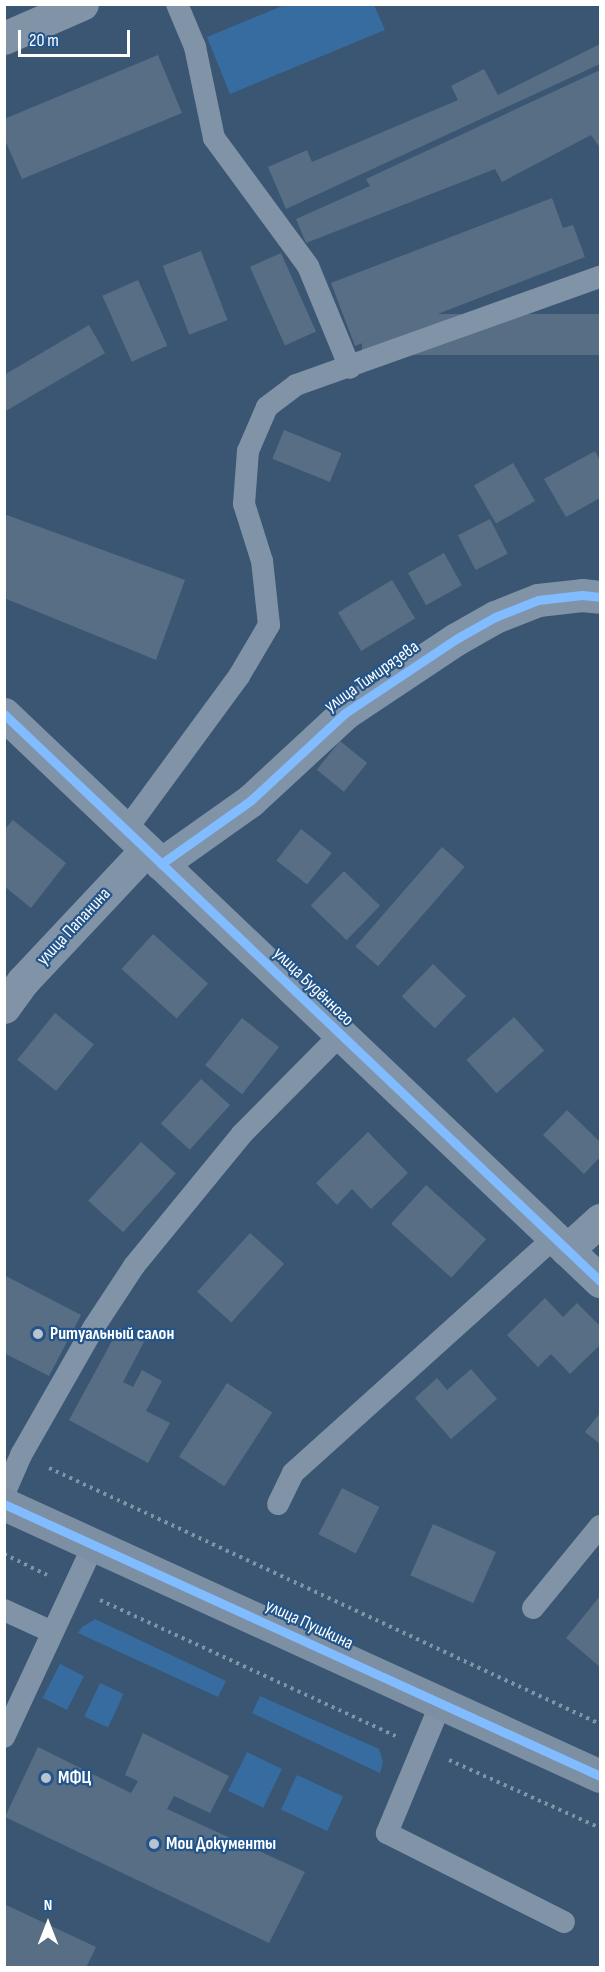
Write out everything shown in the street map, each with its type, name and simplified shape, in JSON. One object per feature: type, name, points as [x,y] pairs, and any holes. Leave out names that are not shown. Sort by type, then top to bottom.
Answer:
[{"type":"street","points":[[4,38],[82,4]]},
{"type":"street","name":"улица Тимирязева","points":[[145,848],[250,801],[345,713],[456,639],[495,617],[538,600],[582,595],[600,597]]},
{"type":"street","name":"улица Будённого","points":[[4,714],[600,1281]]},
{"type":"street","name":"улица Папанина","points":[[4,1007],[23,981],[145,848]]},
{"type":"street","points":[[560,1244],[600,1220]]},
{"type":"street","name":"улица Пушкина","points":[[4,1504],[600,1776]]},
{"type":"lane","points":[[177,4],[195,47],[214,138],[308,266],[350,368]]},
{"type":"lane","points":[[145,848],[269,625],[262,561],[244,504],[248,451],[267,407],[296,385],[350,368],[600,277]]},
{"type":"lane","points":[[4,1494],[21,1455],[94,1327],[134,1266],[242,1134],[340,1035]]},
{"type":"lane","points":[[278,1504],[293,1473],[560,1244]]},
{"type":"lane","points":[[533,1608],[600,1526]]},
{"type":"lane","points":[[4,1737],[94,1544]]},
{"type":"lane","points":[[4,1610],[52,1632]]},
{"type":"lane","points":[[441,1703],[387,1833],[564,1923]]},
{"type":"path","points":[[21,1455],[600,1724]]},
{"type":"path","points":[[4,1554],[421,1748],[600,1828]]},
{"type":"shaded area","points":[[287,4],[374,5],[385,30],[230,94],[207,37]]},
{"type":"shaded area","points":[[95,1619],[226,1681],[218,1697],[78,1633],[82,1627]]},
{"type":"shaded area","points":[[60,1664],[84,1676],[67,1710],[43,1698]]},
{"type":"shaded area","points":[[100,1683],[124,1694],[108,1728],[84,1717]]},
{"type":"shaded area","points":[[260,1696],[379,1749],[383,1762],[380,1773],[252,1713]]},
{"type":"shaded area","points":[[247,1752],[282,1769],[263,1808],[228,1791]]},
{"type":"shaded area","points":[[297,1775],[343,1797],[327,1831],[281,1809]]},
{"type":"building","points":[[600,44],[600,64],[286,209],[268,167],[307,150],[312,162],[458,100],[451,86],[484,69],[498,95]]},
{"type":"building","points":[[158,55],[182,113],[22,179],[4,138],[4,119]]},
{"type":"building","points":[[600,70],[600,148],[591,135],[502,182],[495,169],[306,243],[296,219],[370,186],[366,179]]},
{"type":"building","points":[[552,198],[563,228],[573,225],[585,257],[355,346],[331,283]]},
{"type":"building","points":[[201,251],[228,320],[189,335],[163,266]]},
{"type":"building","points":[[281,253],[316,332],[285,345],[250,267]]},
{"type":"building","points":[[138,280],[167,346],[132,362],[102,296]]},
{"type":"building","points":[[362,314],[600,314],[600,355],[362,355]]},
{"type":"building","points":[[89,325],[105,353],[4,412],[4,375]]},
{"type":"building","points":[[284,430],[341,453],[330,482],[272,459]]},
{"type":"building","points":[[595,451],[600,461],[600,498],[566,517],[544,479]]},
{"type":"building","points":[[513,463],[535,501],[496,524],[474,485]]},
{"type":"building","points":[[4,514],[185,580],[156,660],[4,598]]},
{"type":"building","points":[[490,519],[508,554],[476,570],[458,535]]},
{"type":"building","points":[[444,553],[462,585],[426,605],[408,573]]},
{"type":"building","points":[[392,580],[415,619],[361,651],[338,612]]},
{"type":"building","points":[[340,741],[367,763],[344,792],[317,770]]},
{"type":"building","points":[[13,820],[66,863],[31,908],[4,886],[4,830]]},
{"type":"building","points":[[301,829],[332,853],[307,885],[276,861]]},
{"type":"building","points":[[442,847],[465,867],[378,966],[355,947]]},
{"type":"building","points":[[344,871],[380,906],[347,940],[311,906]]},
{"type":"building","points":[[153,934],[208,984],[177,1018],[122,969]]},
{"type":"building","points":[[433,964],[466,996],[435,1028],[402,996]]},
{"type":"building","points":[[55,1013],[94,1044],[56,1091],[17,1060]]},
{"type":"building","points":[[514,1017],[544,1050],[497,1093],[466,1060]]},
{"type":"building","points":[[242,1018],[279,1047],[242,1094],[205,1065]]},
{"type":"building","points":[[201,1079],[230,1105],[190,1150],[161,1124]]},
{"type":"building","points":[[567,1110],[600,1142],[600,1157],[584,1174],[543,1135]]},
{"type":"building","points":[[368,1132],[408,1173],[371,1209],[352,1189],[337,1205],[316,1183]]},
{"type":"building","points":[[141,1142],[176,1173],[123,1232],[88,1201]]},
{"type":"building","points":[[426,1185],[486,1239],[451,1278],[391,1224]]},
{"type":"building","points":[[250,1233],[284,1264],[231,1322],[197,1292]]},
{"type":"building","name":"Ритуальный салон","points":[[4,1275],[81,1315],[49,1376],[4,1353]]},
{"type":"building","points":[[545,1298],[563,1317],[577,1303],[600,1326],[600,1345],[570,1374],[551,1354],[538,1367],[507,1335]]},
{"type":"building","points":[[119,1328],[144,1342],[123,1382],[133,1387],[142,1370],[162,1381],[146,1411],[170,1423],[148,1463],[69,1420]]},
{"type":"building","points":[[471,1369],[497,1399],[451,1439],[415,1398],[437,1378],[447,1390]]},
{"type":"building","points":[[227,1383],[272,1412],[224,1486],[179,1457]]},
{"type":"building","points":[[600,1413],[600,1444],[585,1432]]},
{"type":"building","points":[[342,1488],[379,1507],[356,1553],[318,1534]]},
{"type":"building","points":[[433,1524],[496,1552],[473,1603],[410,1575]]},
{"type":"building","points":[[600,1596],[600,1667],[566,1638]]},
{"type":"building","name":"Мои Документы","points":[[143,1733],[229,1776],[210,1813],[174,1796],[167,1809],[305,1872],[269,1943],[5,1817],[38,1747],[131,1793],[138,1781],[125,1775]]},
{"type":"building","points":[[4,1904],[96,1947],[86,1968],[4,1968]]},
{"type":"cycle path","points":[[161,864],[250,801],[345,713],[456,639],[495,617],[538,600],[582,595],[600,597]]},
{"type":"cycle path","points":[[4,714],[600,1281]]},
{"type":"cycle path","points":[[4,1504],[600,1776]]},
{"type":"place","name":"Ритуальный салон","points":[[38,1334]]},
{"type":"place","name":"МФЦ","points":[[46,1778]]},
{"type":"place","name":"Мои Документы","points":[[154,1844]]}]
